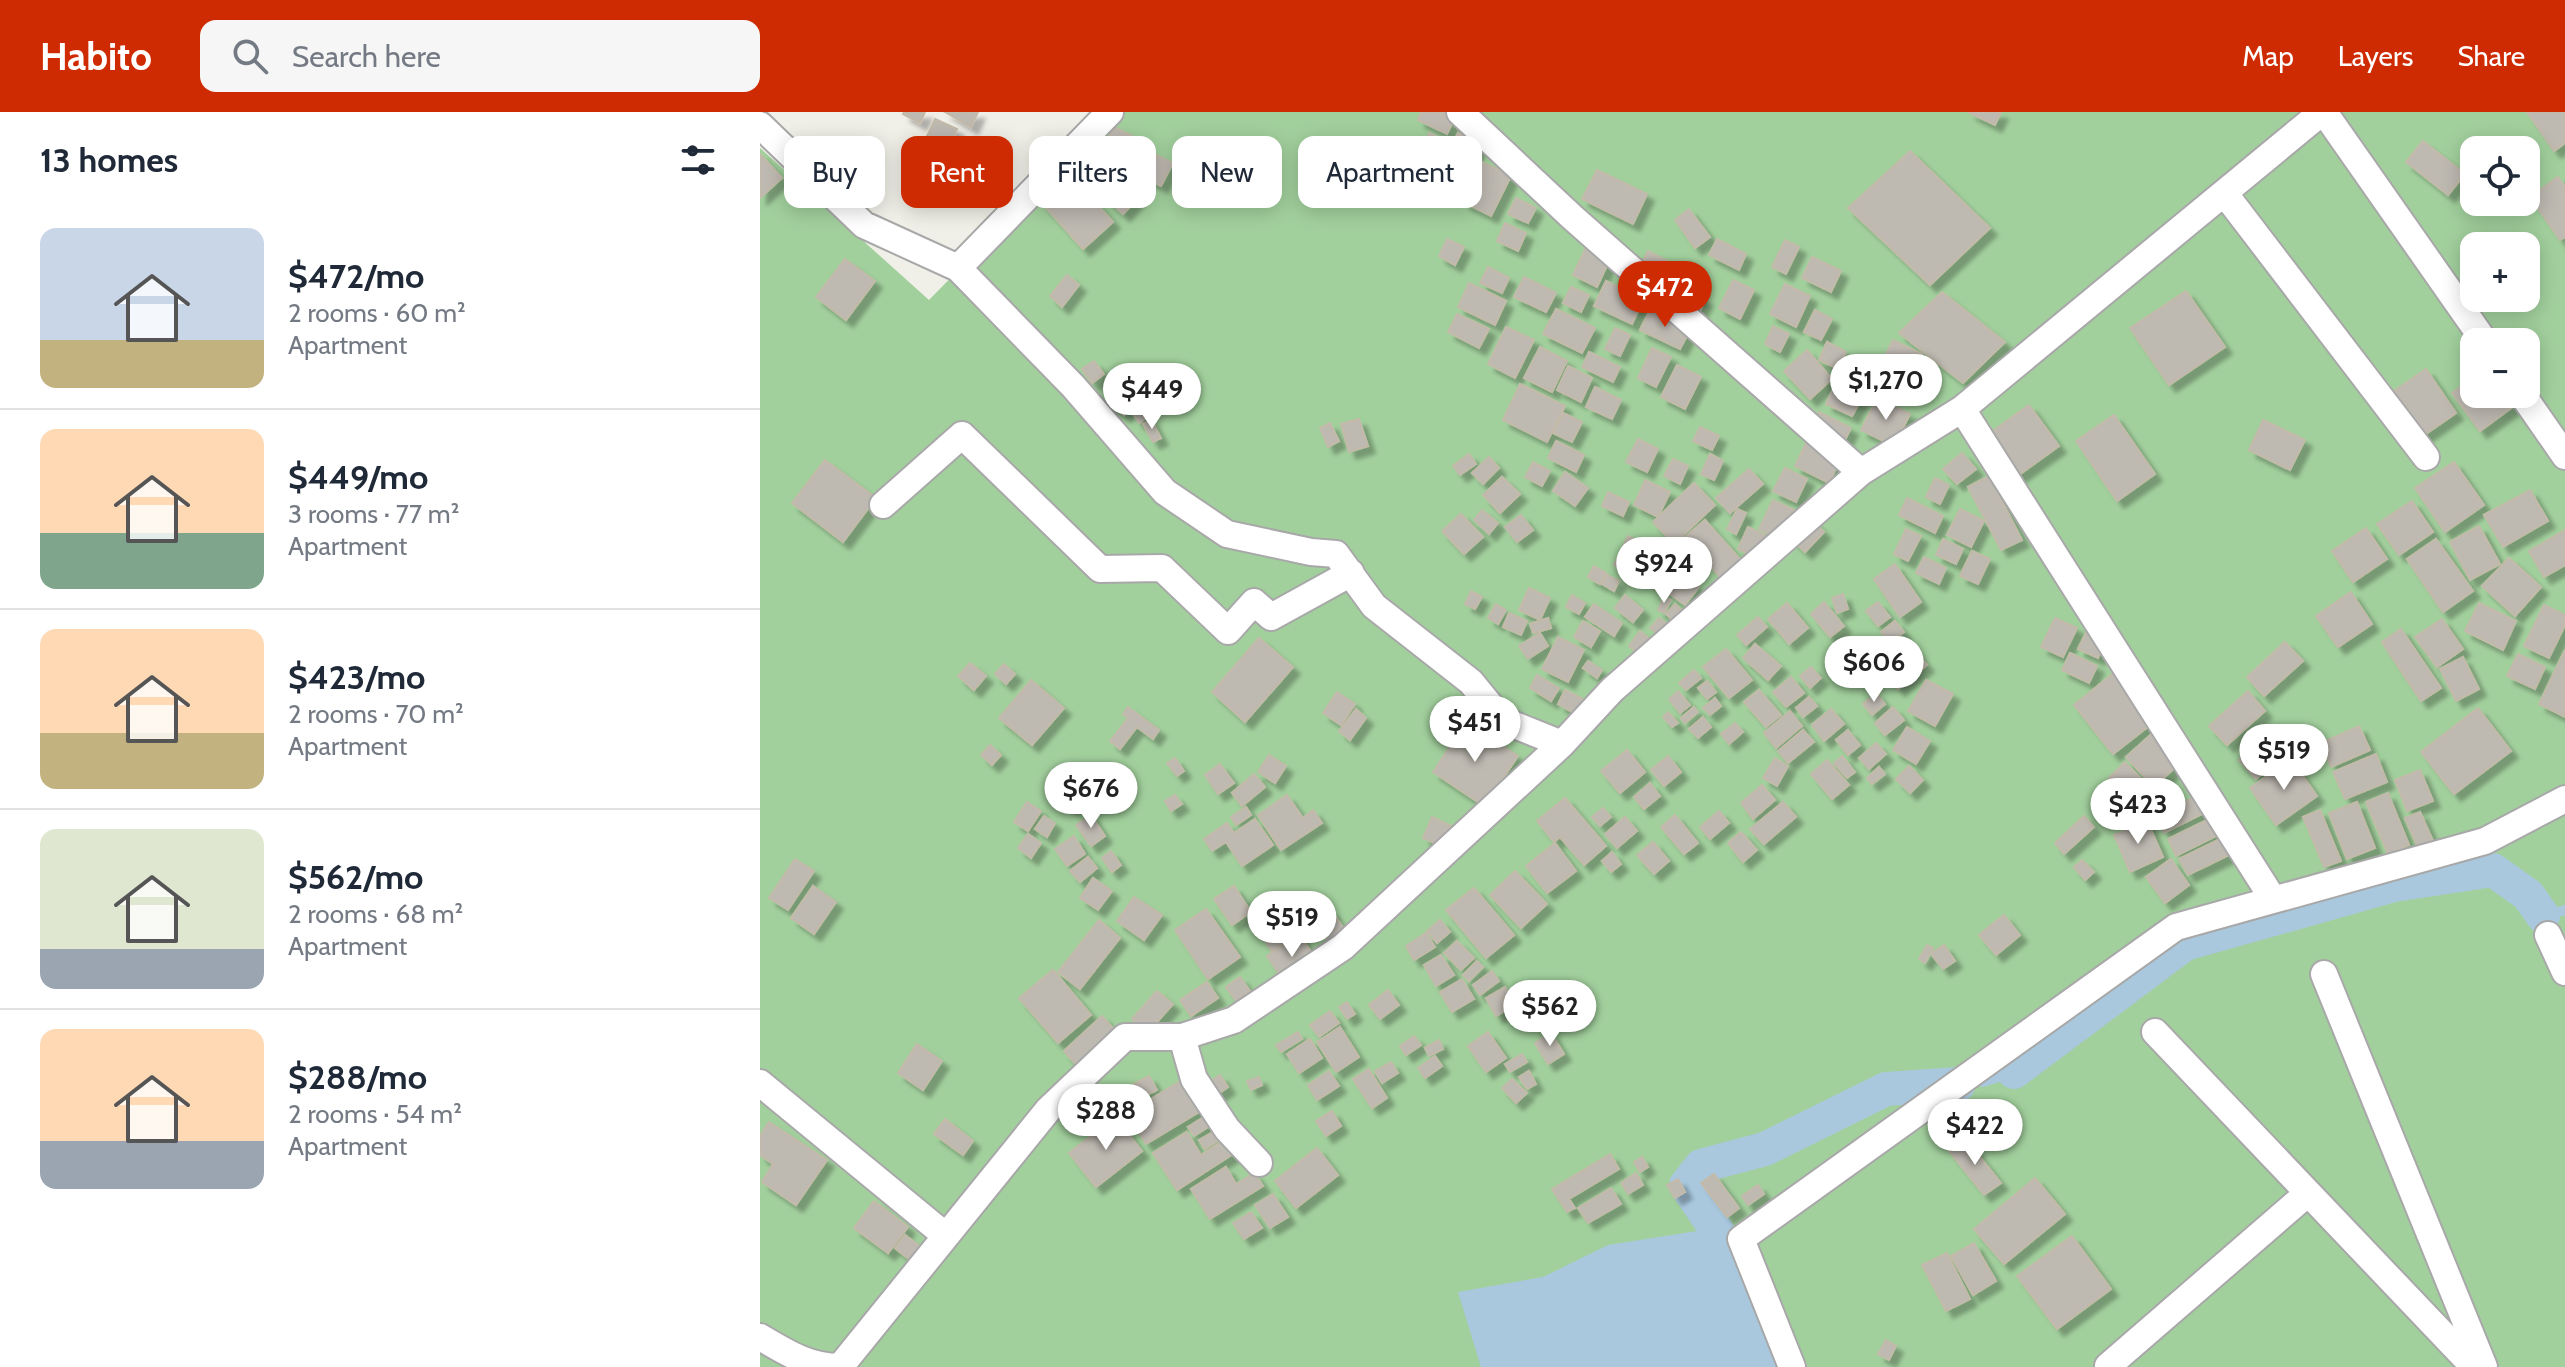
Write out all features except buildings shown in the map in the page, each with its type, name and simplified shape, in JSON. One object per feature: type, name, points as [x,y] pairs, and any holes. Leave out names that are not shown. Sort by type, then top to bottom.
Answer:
[{"type":"street","points":[[958,268],[1110,112]]},
{"type":"street","points":[[1460,112],[1572,217],[1861,472]]},
{"type":"street","points":[[760,1337],[796,1359],[821,1367],[840,1367],[1048,1110],[1125,1037],[1182,1037],[1234,1020],[1343,947],[1562,744],[1612,690],[1861,472],[1962,409],[2323,112],[2475,328]]},
{"type":"street","points":[[760,125],[864,225],[958,268],[1073,386],[1165,492],[1227,534],[1311,552],[1336,554],[1374,606],[1471,682],[1502,720],[1562,744]]},
{"type":"street","points":[[2225,194],[2426,457]]},
{"type":"street","points":[[2532,408],[2565,456]]},
{"type":"street","points":[[1962,409],[2273,899]]},
{"type":"street","points":[[883,505],[962,435],[1100,569],[1162,568],[1228,631],[1254,602],[1271,617],[1351,573]]},
{"type":"street","points":[[1792,1367],[1741,1239],[2176,927],[2485,841],[2565,799]]},
{"type":"street","points":[[2548,935],[2565,972]]},
{"type":"street","points":[[2324,974],[2484,1367]]},
{"type":"street","points":[[2155,1032],[2474,1367]]},
{"type":"street","points":[[1182,1037],[1194,1079],[1227,1129],[1259,1163]]},
{"type":"street","points":[[760,1083],[946,1236]]},
{"type":"street","points":[[2108,1366],[2308,1193]]},
{"type":"green space","points":[[1113,112],[2565,112],[2565,1367],[760,1367],[760,148],[784,170],[784,208],[827,208],[929,300],[1029,198],[1029,208],[1156,208],[1156,136],[1090,136]]},
{"type":"water","points":[[1697,1231],[1732,1282],[1748,1367],[1481,1367],[1458,1292],[1543,1277],[1608,1245]]},
{"type":"waterway","points":[[2014,1072],[2185,944],[2394,885],[2493,870],[2528,895],[2543,916]]},
{"type":"waterway","points":[[2543,916],[2565,910]]},
{"type":"waterway","points":[[1983,1082],[2014,1072]]},
{"type":"waterway","points":[[1766,1367],[1745,1315],[1723,1240],[1686,1185],[1701,1166],[1765,1149],[1886,1089],[1959,1084]]}]
